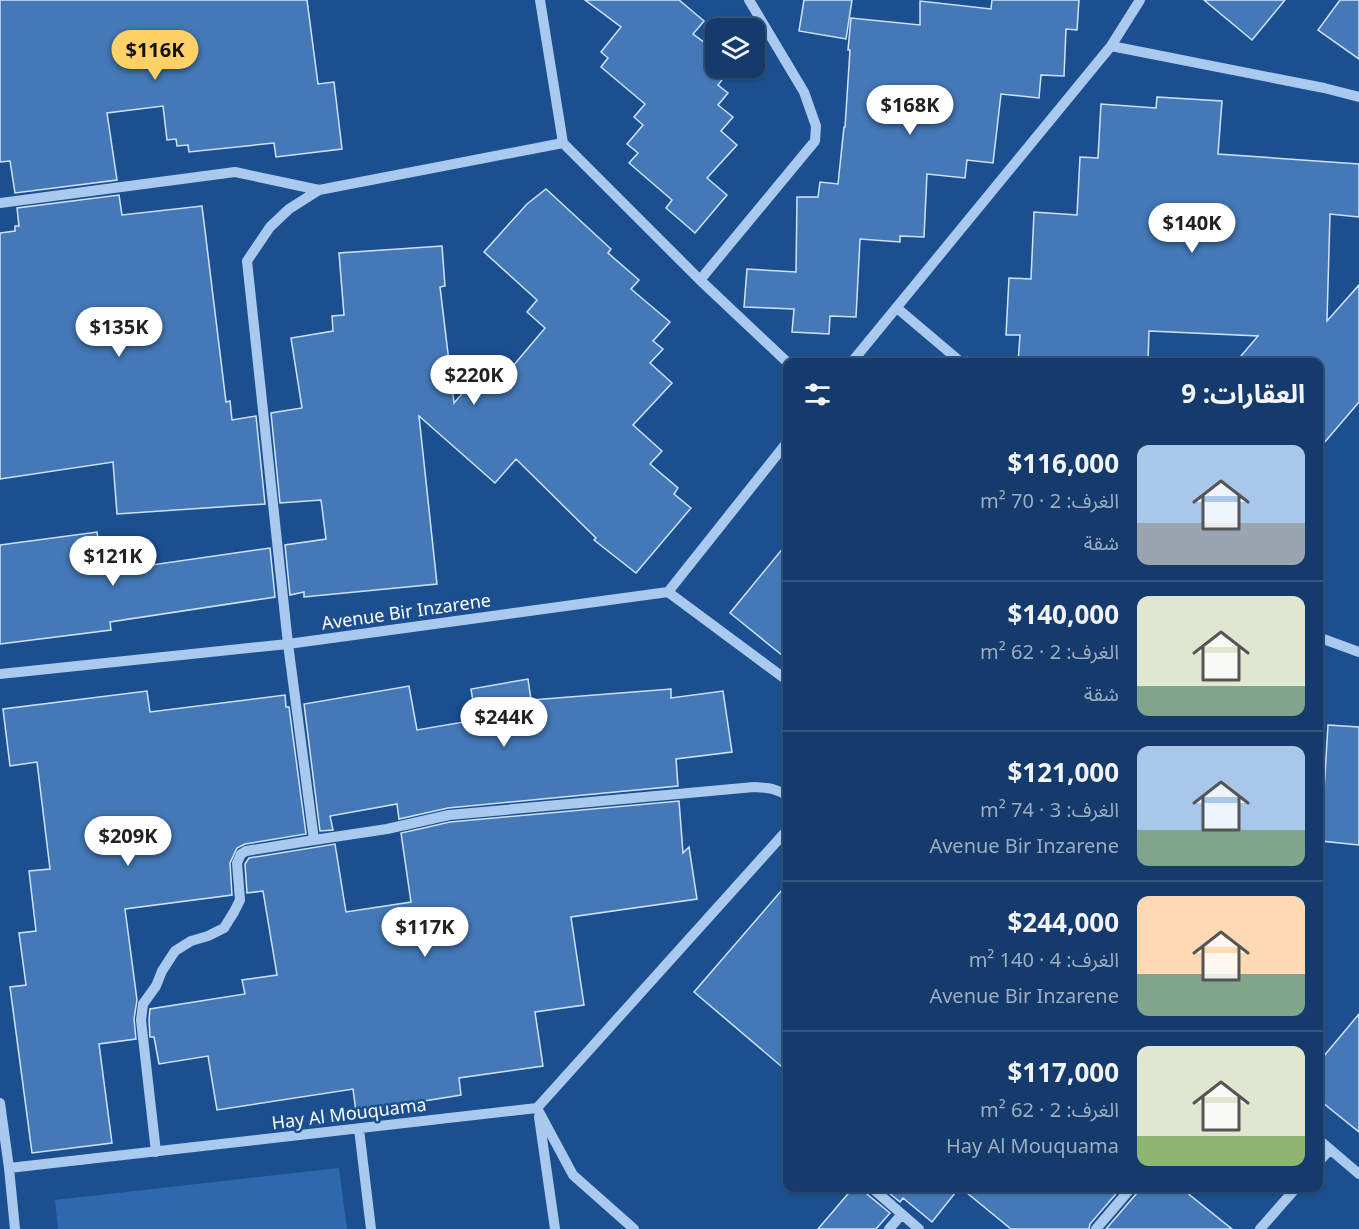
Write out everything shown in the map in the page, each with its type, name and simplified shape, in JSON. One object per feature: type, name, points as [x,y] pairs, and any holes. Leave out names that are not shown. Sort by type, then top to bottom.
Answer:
[{"type":"street","points":[[540,0],[563,144],[700,280],[783,358]]},
{"type":"street","points":[[854,358],[1111,46],[1140,0]]},
{"type":"street","points":[[700,280],[815,141],[816,126],[804,92],[753,2]]},
{"type":"street","points":[[1111,46],[1359,97]]},
{"type":"street","points":[[314,840],[288,644],[247,261],[270,227],[289,209],[319,190],[563,144]]},
{"type":"street","points":[[0,202],[235,172],[319,190]]},
{"type":"street","points":[[897,308],[956,358]]},
{"type":"street","points":[[783,447],[668,592],[783,677]]},
{"type":"street","name":"Avenue Bir Inzarene","points":[[0,674],[288,644],[668,592]]},
{"type":"street","points":[[1323,639],[1359,652]]},
{"type":"street","points":[[156,1152],[141,1020],[143,1004],[156,986],[162,971],[175,951],[190,941],[224,928],[240,900],[237,863],[241,854],[246,851],[387,829],[450,815],[496,810],[754,787],[771,788],[783,793]]},
{"type":"street","points":[[537,1108],[783,836]]},
{"type":"street","points":[[0,1103],[15,1229]]},
{"type":"street","points":[[537,1108],[555,1229]]},
{"type":"street","points":[[537,1108],[573,1175],[634,1229]]},
{"type":"street","name":"Hay Al Mouquama","points":[[9,1168],[537,1108]]},
{"type":"street","points":[[359,1129],[371,1229]]},
{"type":"street","points":[[1323,1143],[1359,1174]]},
{"type":"street","points":[[1323,1157],[1330,1149]]},
{"type":"street","points":[[877,1192],[919,1229]]},
{"type":"street","points":[[1096,1229],[1128,1192]]},
{"type":"street","points":[[1260,1229],[1292,1192]]},
{"type":"street","points":[[889,1229],[902,1214]]},
{"type":"shaded area","points":[[339,1168],[347,1229],[58,1229],[55,1200]]},
{"type":"building","points":[[0,0],[307,0],[318,84],[334,82],[342,149],[276,157],[274,143],[189,152],[188,145],[177,146],[176,139],[167,140],[163,106],[107,113],[117,180],[15,193],[10,161],[0,162]]},
{"type":"building","points":[[585,0],[679,0],[704,21],[693,34],[705,43],[705,78],[723,78],[718,85],[728,93],[718,105],[733,117],[721,131],[737,145],[707,178],[727,195],[695,233],[666,208],[672,200],[629,163],[638,153],[627,144],[643,125],[634,117],[645,104],[601,67],[608,58],[601,52],[621,27]]},
{"type":"building","points":[[804,0],[852,0],[846,39],[799,31]]},
{"type":"building","points":[[992,0],[1079,0],[1077,30],[1066,29],[1064,76],[1041,75],[1039,98],[1001,94],[993,163],[967,160],[965,178],[927,174],[924,237],[900,236],[900,242],[860,239],[856,317],[830,316],[829,334],[792,332],[794,309],[744,307],[747,269],[796,272],[797,197],[818,197],[820,182],[838,184],[845,127],[851,18],[920,25],[920,1],[991,9]]},
{"type":"building","points":[[1204,0],[1285,0],[1252,40]]},
{"type":"building","points":[[1340,0],[1359,0],[1359,59],[1318,30]]},
{"type":"building","points":[[1157,97],[1222,101],[1218,154],[1359,164],[1359,217],[1330,214],[1327,321],[1359,285],[1359,402],[1323,444],[1323,358],[1239,358],[1258,336],[1149,331],[1148,358],[1018,358],[1020,335],[1006,335],[1009,278],[1031,279],[1034,212],[1077,215],[1080,157],[1098,158],[1101,104],[1156,108]]},
{"type":"building","points":[[546,189],[611,249],[608,253],[639,280],[631,289],[670,322],[653,341],[663,349],[650,363],[672,383],[633,425],[662,451],[650,464],[678,488],[674,494],[691,508],[636,573],[594,540],[596,538],[516,459],[495,483],[419,416],[437,584],[304,597],[304,592],[290,595],[285,545],[326,539],[321,500],[280,503],[271,413],[302,408],[291,338],[333,331],[332,316],[344,315],[339,253],[442,246],[445,286],[440,287],[454,403],[492,359],[507,373],[545,328],[527,312],[537,300],[484,252],[527,204]]},
{"type":"building","points":[[119,195],[122,215],[202,206],[226,402],[230,401],[232,420],[256,416],[265,504],[117,514],[113,462],[0,479],[0,233],[15,231],[15,226],[19,226],[17,208]]},
{"type":"building","points":[[97,532],[103,572],[270,548],[275,597],[110,622],[111,630],[0,644],[0,545]]},
{"type":"building","points":[[783,548],[783,656],[730,613]]},
{"type":"building","points":[[528,679],[531,700],[671,689],[671,698],[723,691],[732,752],[676,759],[678,786],[448,808],[399,819],[397,804],[330,816],[333,830],[320,831],[304,704],[409,686],[417,730],[476,720],[471,689]]},
{"type":"building","points":[[147,691],[150,712],[285,695],[286,707],[289,707],[306,834],[245,844],[237,848],[230,863],[232,895],[125,909],[137,1000],[134,1019],[136,1039],[99,1044],[112,1143],[32,1153],[10,987],[26,985],[19,933],[36,931],[29,871],[50,869],[37,762],[10,766],[3,709]]},
{"type":"building","points":[[1328,725],[1359,727],[1359,845],[1323,841]]},
{"type":"building","points":[[679,801],[683,853],[689,847],[697,899],[571,917],[584,1005],[535,1012],[543,1066],[459,1078],[461,1095],[356,1112],[353,1089],[217,1110],[208,1056],[159,1064],[154,1037],[150,1037],[150,1009],[245,994],[242,980],[277,975],[263,891],[247,893],[245,864],[249,858],[335,844],[346,912],[411,902],[401,833],[450,822]]},
{"type":"building","points":[[783,889],[783,1068],[694,992]]},
{"type":"building","points":[[1359,1014],[1359,1132],[1323,1103],[1323,1057]]},
{"type":"building","points":[[850,1192],[866,1192],[890,1213],[876,1229],[818,1229]]},
{"type":"building","points":[[888,1192],[956,1192],[932,1222],[903,1198],[900,1202]]},
{"type":"building","points":[[966,1192],[1118,1192],[1090,1224],[1089,1229],[1011,1229]]},
{"type":"building","points":[[1186,1192],[1232,1229],[1106,1229],[1137,1193]]}]
